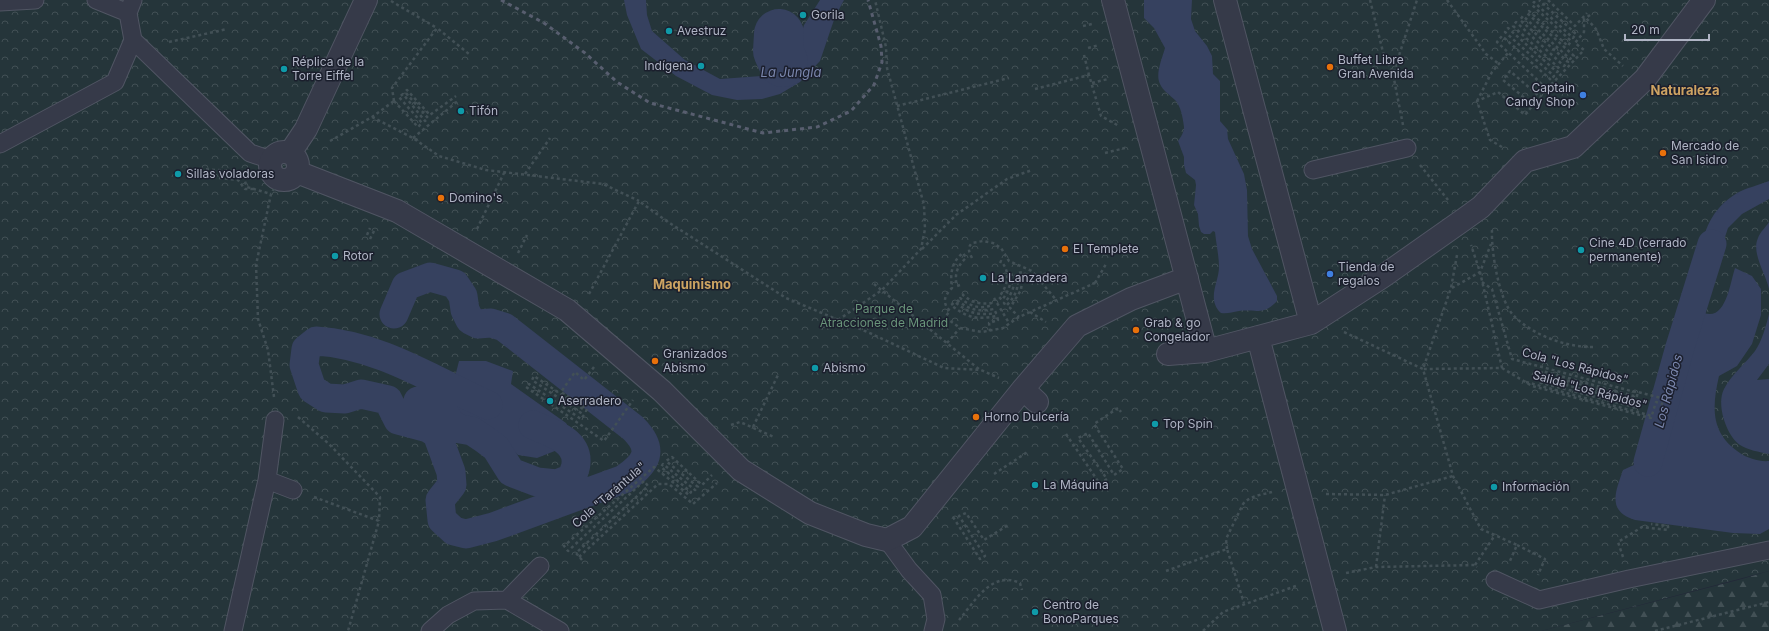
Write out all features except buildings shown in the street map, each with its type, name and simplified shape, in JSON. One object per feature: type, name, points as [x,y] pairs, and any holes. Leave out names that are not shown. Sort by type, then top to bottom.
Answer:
[{"type":"street","points":[[366,0],[306,129],[284,170],[397,211],[568,310],[662,391],[741,470],[810,513],[866,535],[887,540],[912,527],[1030,396],[1077,326],[1131,299],[1186,278]]},
{"type":"street","points":[[1113,0],[1206,351]]},
{"type":"street","points":[[1225,0],[1311,323]]},
{"type":"street","points":[[1168,354],[1206,351],[1311,323],[1382,277],[1481,207],[1525,161],[1573,147],[1641,83],[1704,0]]},
{"type":"street","points":[[1258,337],[1335,631]]},
{"type":"lane","points":[[0,2],[35,0]]},
{"type":"lane","points":[[0,144],[115,82],[136,43],[131,7],[96,0]]},
{"type":"lane","points":[[136,43],[250,153],[284,170]]},
{"type":"lane","points":[[1313,170],[1406,148]]},
{"type":"lane","points":[[233,631],[268,480],[275,420]]},
{"type":"lane","points":[[268,480],[292,490]]},
{"type":"lane","points":[[887,540],[932,595],[936,619],[933,631]]},
{"type":"lane","points":[[1498,581],[1539,600],[1629,579],[1769,550]]},
{"type":"lane","points":[[507,600],[540,566]]},
{"type":"lane","points":[[430,631],[448,615],[474,601],[507,600],[560,631]]},
{"type":"path","points":[[390,0],[437,28],[469,54]]},
{"type":"path","points":[[875,0],[886,47],[887,68],[924,205],[925,229],[921,249]]},
{"type":"path","points":[[1311,323],[1336,329],[1423,369],[1502,368],[1480,272],[1463,220],[1406,148],[1393,74],[1384,56],[1370,0]]},
{"type":"path","points":[[1393,74],[1417,0]]},
{"type":"path","points":[[1447,0],[1486,54],[1499,64]]},
{"type":"path","points":[[1539,0],[1576,34],[1573,38],[1534,2],[1532,5],[1571,40],[1568,46],[1529,10],[1527,12],[1574,56],[1570,59],[1523,16],[1520,20],[1568,62],[1564,66],[1516,22],[1513,26],[1560,69],[1557,72],[1508,28],[1505,32],[1554,76],[1551,80],[1502,36],[1497,42],[1547,89]]},
{"type":"path","points":[[1548,0],[1575,26],[1588,14],[1586,18],[1596,29],[1604,49],[1641,83]]},
{"type":"path","points":[[1477,101],[1498,92],[1525,115],[1533,105],[1503,80],[1510,71],[1540,97],[1584,50],[1575,43],[1584,32],[1584,17]]},
{"type":"path","points":[[437,28],[392,88],[394,101],[418,127],[422,123],[399,97],[403,94],[425,121],[428,118],[405,92],[407,90],[430,115],[456,96]]},
{"type":"path","points":[[136,43],[182,40],[227,29]]},
{"type":"path","points":[[1508,53],[1492,72],[1477,101],[1490,140],[1525,161]]},
{"type":"path","points":[[1084,55],[1100,116]]},
{"type":"path","points":[[1035,89],[1089,75]]},
{"type":"path","points":[[897,106],[1009,78]]},
{"type":"path","points":[[413,138],[459,100]]},
{"type":"path","points":[[249,188],[247,187],[243,175],[201,174],[238,180],[245,189],[257,189],[284,170],[394,101]]},
{"type":"path","points":[[372,116],[413,138],[439,156],[486,170],[603,184],[639,202],[786,298],[872,334],[944,368],[981,370]]},
{"type":"path","points":[[525,174],[550,138]]},
{"type":"path","points":[[200,169],[243,171]]},
{"type":"path","points":[[275,420],[274,396],[268,350],[258,319],[256,265],[284,170]]},
{"type":"path","points":[[838,320],[882,290],[956,215],[1007,179],[1032,170]]},
{"type":"path","points":[[483,217],[504,172]]},
{"type":"path","points":[[1493,194],[1492,243],[1497,274],[1503,296],[1513,315],[1529,328],[1554,340],[1581,347],[1596,347]]},
{"type":"path","points":[[577,318],[639,202]]},
{"type":"path","points":[[1463,220],[1451,288],[1423,369],[1453,476],[1481,529],[1546,558],[1528,595]]},
{"type":"path","points":[[519,251],[527,235]]},
{"type":"path","points":[[972,258],[968,251],[972,242],[983,241],[993,243],[1001,248],[1009,261],[1032,271],[1057,301]]},
{"type":"path","points":[[1451,288],[1480,272],[1492,243]]},
{"type":"path","points":[[960,285],[957,286],[955,280],[960,263],[966,258],[963,253],[957,257],[952,268],[952,288],[944,301],[946,307],[950,311],[945,317],[960,328],[982,332],[990,331],[1003,328],[1019,317],[1095,283],[1106,264]]},
{"type":"path","points":[[1000,263],[1001,261],[1007,272],[1007,282],[999,297],[1002,300],[1008,293],[1011,284],[1011,275],[1015,274],[1013,290],[1009,298],[1004,303],[1006,306],[1012,301],[1017,292],[1018,273],[1023,272],[1021,290],[1010,308],[1019,317]]},
{"type":"path","name":"Cola \"Los Rápidos\"","points":[[1482,282],[1492,289],[1512,359],[1635,392],[1634,396],[1542,371],[1541,374],[1633,398],[1632,402],[1539,378],[1538,382],[1634,407],[1638,392],[1665,399]]},
{"type":"path","points":[[1095,283],[1113,308]]},
{"type":"path","points":[[874,284],[981,370],[1030,396]]},
{"type":"path","points":[[964,294],[963,295],[970,301],[985,304],[991,303],[992,306],[985,308],[976,307],[960,298],[957,300],[965,307],[980,311],[994,309],[996,312],[985,315],[973,314],[963,309],[955,302],[951,305],[962,314],[972,318],[984,319],[997,316],[998,320],[988,323],[990,331]]},
{"type":"path","points":[[994,298],[1010,324]]},
{"type":"path","points":[[947,343],[960,328]]},
{"type":"path","points":[[610,346],[584,380],[575,372],[561,392],[587,409],[586,411],[534,376],[532,380],[584,415],[581,419],[529,384],[526,387],[604,441],[633,399]]},
{"type":"path","name":"Salida \"Los Rápidos\"","points":[[1502,368],[1524,382],[1652,417],[1656,402],[1663,404]]},
{"type":"path","points":[[753,427],[778,375]]},
{"type":"path","points":[[274,396],[279,400]]},
{"type":"path","points":[[1066,434],[1100,484],[1107,479],[1078,438],[1088,433],[1114,474],[1123,469],[1094,424],[1118,408],[1121,412]]},
{"type":"path","points":[[296,415],[329,444],[380,497],[379,521],[348,631]]},
{"type":"path","points":[[704,433],[740,422],[774,437]]},
{"type":"path","points":[[994,474],[1030,451]]},
{"type":"path","name":"Cola \"Tarántula\"","points":[[579,557],[576,553],[648,486],[644,481],[568,551],[564,546],[654,467],[689,495],[691,492],[661,467],[663,464],[695,490],[698,487],[666,461],[672,457],[702,484],[733,462]]},
{"type":"path","points":[[582,560],[579,557],[658,484],[669,484],[693,504],[733,462]]},
{"type":"path","points":[[1011,463],[1014,468]]},
{"type":"path","points":[[1244,603],[1227,549],[1226,539],[1243,504],[1247,499],[1299,490],[1385,495],[1453,476]]},
{"type":"path","points":[[292,490],[379,521]]},
{"type":"path","points":[[1376,567],[1385,495]]},
{"type":"path","points":[[952,515],[980,558],[985,556],[959,516],[966,513],[984,540],[1010,524]]},
{"type":"path","points":[[1629,579],[1618,542],[1642,527],[1668,530],[1668,526],[1651,524]]},
{"type":"path","points":[[1475,565],[1495,535]]},
{"type":"path","points":[[1498,581],[1517,545]]},
{"type":"path","points":[[1166,571],[1227,549]]},
{"type":"path","points":[[955,625],[987,587],[1005,580],[1012,580],[1020,583],[1022,590]]},
{"type":"path","points":[[1655,631],[1769,602]]},
{"type":"green space","name":"Parque de Atracciones de Madrid","points":[[0,0],[1769,0],[1769,571],[1541,631],[0,631]]},
{"type":"green space","points":[[1769,571],[1769,631],[1541,631],[1742,579]]},
{"type":"water","name":"La Jungla","points":[[624,0],[646,0],[647,15],[652,31],[685,60],[720,79],[761,76],[789,57],[797,48],[804,25],[820,0],[844,0],[835,17],[820,61],[800,82],[780,94],[762,99],[737,100],[712,95],[676,76],[641,49],[627,15]]},
{"type":"water","points":[[1144,0],[1192,0],[1191,19],[1195,31],[1207,46],[1212,56],[1213,74],[1220,81],[1220,121],[1227,129],[1228,139],[1244,174],[1247,190],[1248,236],[1252,249],[1277,296],[1277,301],[1268,309],[1259,311],[1221,313],[1214,302],[1214,290],[1219,267],[1215,232],[1213,231],[1210,234],[1204,234],[1201,232],[1199,226],[1198,214],[1194,205],[1195,180],[1186,173],[1184,157],[1178,141],[1184,129],[1182,117],[1175,100],[1163,89],[1160,84],[1158,76],[1165,48],[1154,28],[1144,18]]},
{"type":"water","points":[[1769,181],[1769,199],[1742,214],[1728,228],[1709,285],[1696,281],[1702,243],[1710,221],[1717,211],[1725,202],[1737,193]]},
{"type":"water","points":[[1769,222],[1769,289],[1760,264],[1756,244],[1760,234]]},
{"type":"water","points":[[1735,268],[1752,276],[1761,289],[1761,315],[1752,344],[1737,366],[1719,376],[1715,398],[1716,419],[1718,428],[1723,437],[1740,453],[1750,458],[1769,461],[1769,529],[1760,534],[1733,533],[1635,520],[1626,516],[1617,506],[1616,493],[1623,470],[1636,464],[1652,421],[1666,425],[1702,308],[1704,313],[1711,314],[1722,306],[1729,291]]},
{"type":"water","points":[[1769,314],[1769,364],[1757,380],[1769,379],[1769,454],[1746,448],[1735,440],[1727,427],[1721,403],[1722,395],[1727,384],[1760,343]]},
{"type":"water","points":[[459,361],[486,361],[513,371],[511,384],[566,423],[573,435],[560,449],[537,458],[518,455],[499,437],[475,421],[458,417],[447,408]]},
{"type":"waterway","points":[[779,34],[778,51],[783,62]]},
{"type":"waterway","name":"Los Rápidos","points":[[1648,462],[1680,347],[1712,244]]},
{"type":"waterway","name":"Aserradero","points":[[394,314],[406,286],[430,277],[455,284],[463,296],[465,310],[470,320],[478,324],[491,323],[504,327],[633,428],[644,443],[646,450],[643,462],[624,479],[493,527],[466,534],[454,531],[442,520],[440,500],[452,485],[451,472],[437,434],[428,428],[398,420],[388,400],[361,394],[345,399],[326,398],[312,389],[304,365],[306,349],[316,341],[362,349],[405,365],[488,405]]},
{"type":"waterway","name":"Aserradero","points":[[418,401],[437,406],[445,414],[450,423],[460,429],[472,431],[496,448],[511,472],[537,482],[557,484],[572,478],[576,467],[575,455],[572,448],[561,438],[533,425]]},
{"type":"railway","points":[[501,0],[544,23],[585,53],[617,82],[650,103],[763,133],[817,127],[851,111],[874,85],[882,62],[881,46],[868,0]]},
{"type":"place","name":"Gorila","points":[[803,15]]},
{"type":"place","name":"Avestruz","points":[[669,31]]},
{"type":"place","name":"Indígena","points":[[701,66]]},
{"type":"place","name":"Buffet Libre Gran Avenida","points":[[1330,67]]},
{"type":"place","name":"Réplica de la Torre Eiffel","points":[[284,69]]},
{"type":"place","name":"Captain Candy Shop","points":[[1583,95]]},
{"type":"place","name":"Tifón","points":[[461,111]]},
{"type":"place","name":"Mercado de San Isidro","points":[[1663,153]]},
{"type":"place","name":"Sillas voladoras","points":[[178,174]]},
{"type":"place","name":"Domino's","points":[[441,198]]},
{"type":"place","name":"El Templete","points":[[1065,249]]},
{"type":"place","name":"Cine 4D (cerrado permanente)","points":[[1581,250]]},
{"type":"place","name":"Rotor","points":[[335,256]]},
{"type":"place","name":"Tienda de regalos","points":[[1330,274]]},
{"type":"place","name":"La Lanzadera","points":[[983,278]]},
{"type":"place","name":"Grab & go Congelador","points":[[1136,330]]},
{"type":"place","name":"Granizados Abismo","points":[[655,361]]},
{"type":"place","name":"Abismo","points":[[815,368]]},
{"type":"place","name":"Aserradero","points":[[550,401]]},
{"type":"place","name":"Horno Dulcería","points":[[976,417]]},
{"type":"place","name":"Top Spin","points":[[1155,424]]},
{"type":"place","name":"La Máquina","points":[[1035,485]]},
{"type":"place","name":"Información","points":[[1494,487]]},
{"type":"place","name":"Centro de BonoParques","points":[[1035,612]]},
{"type":"district","name":"Naturaleza","points":[[1685,90]]},
{"type":"district","name":"Maquinismo","points":[[692,284]]}]
